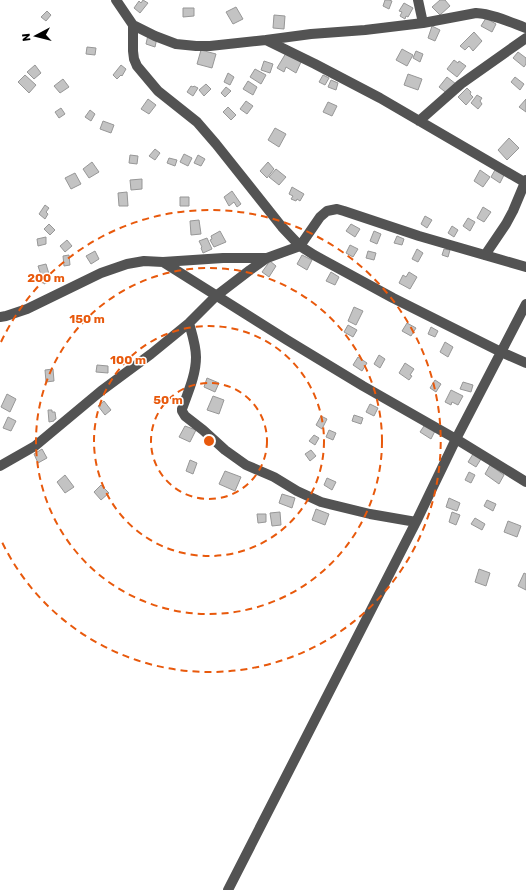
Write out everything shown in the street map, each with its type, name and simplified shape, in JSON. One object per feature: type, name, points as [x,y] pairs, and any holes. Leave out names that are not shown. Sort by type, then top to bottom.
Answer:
[{"type":"street","points":[[116,0],[133,26],[133,51],[137,66],[158,91],[197,122],[282,227],[300,246],[393,298],[501,352],[526,362]]},
{"type":"street","points":[[418,0],[423,23]]},
{"type":"street","points":[[133,26],[176,44],[196,46],[210,46],[311,34],[365,30],[423,23],[476,13],[492,16],[526,28]]},
{"type":"street","points":[[419,121],[461,84],[526,38]]},
{"type":"street","points":[[266,40],[380,98],[526,182],[506,224],[485,256]]},
{"type":"street","points":[[0,466],[34,446],[101,391],[151,354],[189,323],[216,296],[267,258],[300,246],[320,217],[327,211],[337,209],[419,236],[526,267]]},
{"type":"street","points":[[0,317],[27,309],[101,273],[126,264],[144,261],[163,262],[223,258],[267,258]]},
{"type":"street","points":[[163,262],[363,386],[456,439],[526,482]]},
{"type":"street","points":[[228,890],[416,522],[456,439],[526,304]]},
{"type":"street","points":[[189,323],[196,357],[194,378],[182,409],[185,416],[225,450],[246,464],[274,477],[297,491],[321,502],[370,514],[416,522]]},
{"type":"building","points":[[143,0],[148,3],[140,13],[134,8],[139,1],[141,3]]},
{"type":"building","points":[[385,0],[392,1],[389,9],[383,6]]},
{"type":"building","points":[[440,0],[445,0],[450,6],[440,15],[432,7]]},
{"type":"building","points":[[404,3],[413,8],[408,17],[406,16],[405,19],[400,16],[402,12],[399,11]]},
{"type":"building","points":[[236,7],[243,19],[233,24],[226,12]]},
{"type":"building","points":[[183,8],[194,8],[194,16],[183,17]]},
{"type":"building","points":[[47,11],[51,15],[46,21],[41,17]]},
{"type":"building","points":[[274,15],[285,16],[284,29],[273,28]]},
{"type":"building","points":[[486,18],[496,24],[492,32],[481,26]]},
{"type":"building","points":[[432,26],[440,30],[435,41],[428,38]]},
{"type":"building","points":[[474,32],[482,41],[473,51],[469,46],[465,50],[460,46]]},
{"type":"building","points":[[148,35],[157,38],[155,47],[146,44]]},
{"type":"building","points":[[87,47],[96,48],[95,55],[86,54]]},
{"type":"building","points":[[402,49],[413,55],[407,66],[396,60]]},
{"type":"building","points":[[201,50],[216,54],[212,68],[197,64]]},
{"type":"building","points":[[416,51],[423,54],[420,62],[413,58]]},
{"type":"building","points":[[518,52],[526,58],[526,64],[524,67],[513,58]]},
{"type":"building","points":[[286,53],[301,62],[296,73],[286,67],[284,72],[277,68]]},
{"type":"building","points":[[454,60],[458,63],[459,61],[466,66],[457,77],[447,69]]},
{"type":"building","points":[[264,61],[273,64],[270,73],[261,70]]},
{"type":"building","points":[[35,65],[41,73],[34,79],[27,72]]},
{"type":"building","points":[[121,65],[126,69],[122,76],[121,75],[117,79],[113,75]]},
{"type":"building","points":[[255,69],[266,75],[261,84],[250,77]]},
{"type":"building","points":[[228,73],[234,77],[230,85],[224,82]]},
{"type":"building","points":[[408,74],[422,79],[418,90],[404,85]]},
{"type":"building","points":[[25,75],[36,85],[29,93],[18,82]]},
{"type":"building","points":[[323,75],[329,78],[325,85],[319,82]]},
{"type":"building","points":[[447,77],[456,84],[449,95],[439,87]]},
{"type":"building","points":[[515,77],[524,84],[520,90],[511,82]]},
{"type":"building","points":[[63,79],[69,87],[60,93],[54,86]]},
{"type":"building","points":[[331,80],[338,83],[336,90],[328,87]]},
{"type":"building","points":[[248,81],[257,87],[253,95],[243,89]]},
{"type":"building","points":[[206,84],[211,89],[204,96],[199,90]]},
{"type":"building","points":[[191,86],[198,88],[193,96],[187,92]]},
{"type":"building","points":[[226,87],[231,91],[225,97],[221,93]]},
{"type":"building","points":[[467,88],[473,97],[466,105],[458,97]]},
{"type":"building","points":[[477,95],[482,98],[480,101],[482,104],[478,109],[471,103]]},
{"type":"building","points":[[148,99],[156,105],[149,114],[141,109]]},
{"type":"building","points":[[526,99],[526,112],[519,107]]},
{"type":"building","points":[[246,101],[253,106],[247,114],[240,109]]},
{"type":"building","points":[[328,102],[337,106],[332,116],[323,112]]},
{"type":"building","points":[[228,107],[236,115],[231,120],[223,112]]},
{"type":"building","points":[[61,108],[65,114],[59,118],[55,112]]},
{"type":"building","points":[[90,110],[95,114],[91,121],[85,117]]},
{"type":"building","points":[[103,121],[114,125],[111,133],[100,129]]},
{"type":"building","points":[[275,128],[286,134],[279,147],[268,140]]},
{"type":"building","points":[[509,138],[519,148],[507,160],[498,150]]},
{"type":"building","points":[[155,149],[160,153],[155,160],[149,156]]},
{"type":"building","points":[[184,154],[192,158],[188,166],[180,162]]},
{"type":"building","points":[[130,155],[138,156],[137,164],[129,163]]},
{"type":"building","points":[[198,155],[205,159],[201,166],[194,163]]},
{"type":"building","points":[[169,158],[177,160],[175,166],[167,163]]},
{"type":"building","points":[[92,162],[99,172],[89,178],[83,169]]},
{"type":"building","points":[[268,162],[274,169],[267,178],[260,171]]},
{"type":"building","points":[[276,169],[286,177],[279,185],[269,177]]},
{"type":"building","points":[[480,170],[490,177],[483,187],[474,181]]},
{"type":"building","points":[[495,170],[504,175],[500,183],[491,177]]},
{"type":"building","points":[[75,173],[81,184],[71,189],[65,178]]},
{"type":"building","points":[[142,179],[142,189],[131,190],[130,180]]},
{"type":"building","points":[[292,187],[304,194],[300,201],[297,199],[296,201],[291,199],[293,196],[289,194]]},
{"type":"building","points":[[232,191],[241,204],[237,207],[234,202],[229,206],[224,197]]},
{"type":"building","points":[[127,192],[128,206],[119,206],[118,193]]},
{"type":"building","points":[[180,197],[189,197],[189,206],[180,206]]},
{"type":"building","points":[[45,205],[49,208],[46,212],[48,214],[45,219],[39,214]]},
{"type":"building","points":[[483,207],[491,212],[484,222],[477,218]]},
{"type":"building","points":[[425,216],[432,220],[427,228],[421,224]]},
{"type":"building","points":[[468,218],[475,222],[470,231],[463,226]]},
{"type":"building","points":[[199,220],[201,234],[191,235],[190,221]]},
{"type":"building","points":[[49,224],[55,230],[50,235],[44,229]]},
{"type":"building","points":[[351,224],[360,229],[355,237],[346,231]]},
{"type":"building","points":[[452,226],[458,230],[454,237],[448,233]]},
{"type":"building","points":[[220,231],[226,242],[214,247],[210,240],[212,239],[211,236]]},
{"type":"building","points":[[374,231],[381,234],[377,244],[370,241]]},
{"type":"building","points":[[397,236],[404,239],[402,245],[394,243]]},
{"type":"building","points":[[46,237],[46,244],[38,246],[37,239]]},
{"type":"building","points":[[207,238],[212,249],[203,253],[199,241]]},
{"type":"building","points":[[67,240],[72,246],[65,252],[60,246]]},
{"type":"building","points":[[350,245],[358,249],[353,257],[346,253]]},
{"type":"building","points":[[417,249],[423,253],[418,262],[412,259]]},
{"type":"building","points":[[444,249],[450,250],[448,257],[442,255]]},
{"type":"building","points":[[95,251],[99,259],[91,264],[86,256]]},
{"type":"building","points":[[368,251],[376,253],[374,260],[366,258]]},
{"type":"building","points":[[69,255],[70,265],[64,266],[63,256]]},
{"type":"building","points":[[302,255],[312,260],[307,270],[297,264]]},
{"type":"building","points":[[270,261],[276,266],[269,277],[262,272]]},
{"type":"building","points":[[46,264],[49,274],[46,275],[48,282],[44,284],[38,266]]},
{"type":"building","points":[[331,272],[339,277],[335,285],[326,281]]},
{"type":"building","points":[[409,272],[417,277],[410,289],[399,283],[403,275],[406,277]]},
{"type":"building","points":[[354,307],[363,311],[356,325],[348,321]]},
{"type":"building","points":[[407,323],[416,328],[411,336],[402,331]]},
{"type":"building","points":[[348,325],[357,330],[353,337],[344,332]]},
{"type":"building","points":[[431,327],[438,331],[435,337],[428,334]]},
{"type":"building","points":[[445,342],[453,347],[448,357],[440,352]]},
{"type":"building","points":[[379,355],[385,359],[380,368],[374,364]]},
{"type":"building","points":[[358,357],[367,363],[362,371],[353,365]]},
{"type":"building","points":[[405,363],[414,369],[409,380],[399,373]]},
{"type":"building","points":[[97,365],[108,366],[108,373],[96,372]]},
{"type":"building","points":[[53,369],[54,381],[46,382],[45,370]]},
{"type":"building","points":[[207,378],[219,383],[215,392],[204,387]]},
{"type":"building","points":[[435,380],[441,384],[436,392],[430,388]]},
{"type":"building","points":[[463,382],[473,385],[471,392],[460,389]]},
{"type":"building","points":[[451,390],[463,396],[458,405],[452,402],[451,405],[445,402]]},
{"type":"building","points":[[7,394],[16,399],[10,412],[1,407]]},
{"type":"building","points":[[213,396],[224,400],[219,414],[207,410]]},
{"type":"building","points":[[104,401],[111,410],[105,415],[98,406]]},
{"type":"building","points":[[370,404],[378,408],[374,416],[366,412]]},
{"type":"building","points":[[48,410],[55,412],[56,419],[54,421],[49,422]]},
{"type":"building","points":[[354,415],[363,418],[361,424],[352,421]]},
{"type":"building","points":[[321,416],[327,419],[322,429],[316,425]]},
{"type":"building","points":[[8,417],[16,421],[11,431],[3,428]]},
{"type":"building","points":[[426,423],[436,429],[431,439],[420,432]]},
{"type":"building","points":[[185,426],[196,430],[190,442],[179,437]]},
{"type":"building","points":[[329,430],[336,433],[333,440],[326,437]]},
{"type":"building","points":[[314,435],[319,438],[315,445],[309,441]]},
{"type":"building","points":[[42,449],[47,458],[38,463],[34,454]]},
{"type":"building","points":[[311,450],[316,456],[310,461],[305,454]]},
{"type":"building","points":[[473,454],[481,459],[476,467],[468,462]]},
{"type":"building","points":[[190,460],[197,463],[193,474],[186,471]]},
{"type":"building","points":[[490,465],[504,475],[499,484],[485,474]]},
{"type":"building","points":[[225,471],[241,477],[235,491],[219,484]]},
{"type":"building","points":[[469,472],[475,475],[471,483],[465,480]]},
{"type":"building","points":[[65,475],[74,487],[65,493],[57,482]]},
{"type":"building","points":[[327,478],[336,482],[332,490],[324,485]]},
{"type":"building","points":[[101,485],[109,493],[101,500],[94,492]]},
{"type":"building","points":[[282,494],[295,498],[292,508],[279,503]]},
{"type":"building","points":[[449,498],[460,503],[457,511],[446,507]]},
{"type":"building","points":[[487,500],[496,504],[493,511],[484,506]]},
{"type":"building","points":[[316,509],[329,514],[325,525],[312,520]]},
{"type":"building","points":[[280,512],[281,525],[272,526],[270,513]]},
{"type":"building","points":[[452,512],[460,515],[456,525],[449,522]]},
{"type":"building","points":[[257,514],[266,514],[266,522],[258,523]]},
{"type":"building","points":[[475,518],[485,524],[482,530],[471,524]]},
{"type":"building","points":[[508,521],[521,526],[517,537],[504,532]]},
{"type":"building","points":[[479,569],[490,573],[486,586],[475,582]]},
{"type":"building","points":[[524,573],[526,574],[526,590],[518,586]]}]
